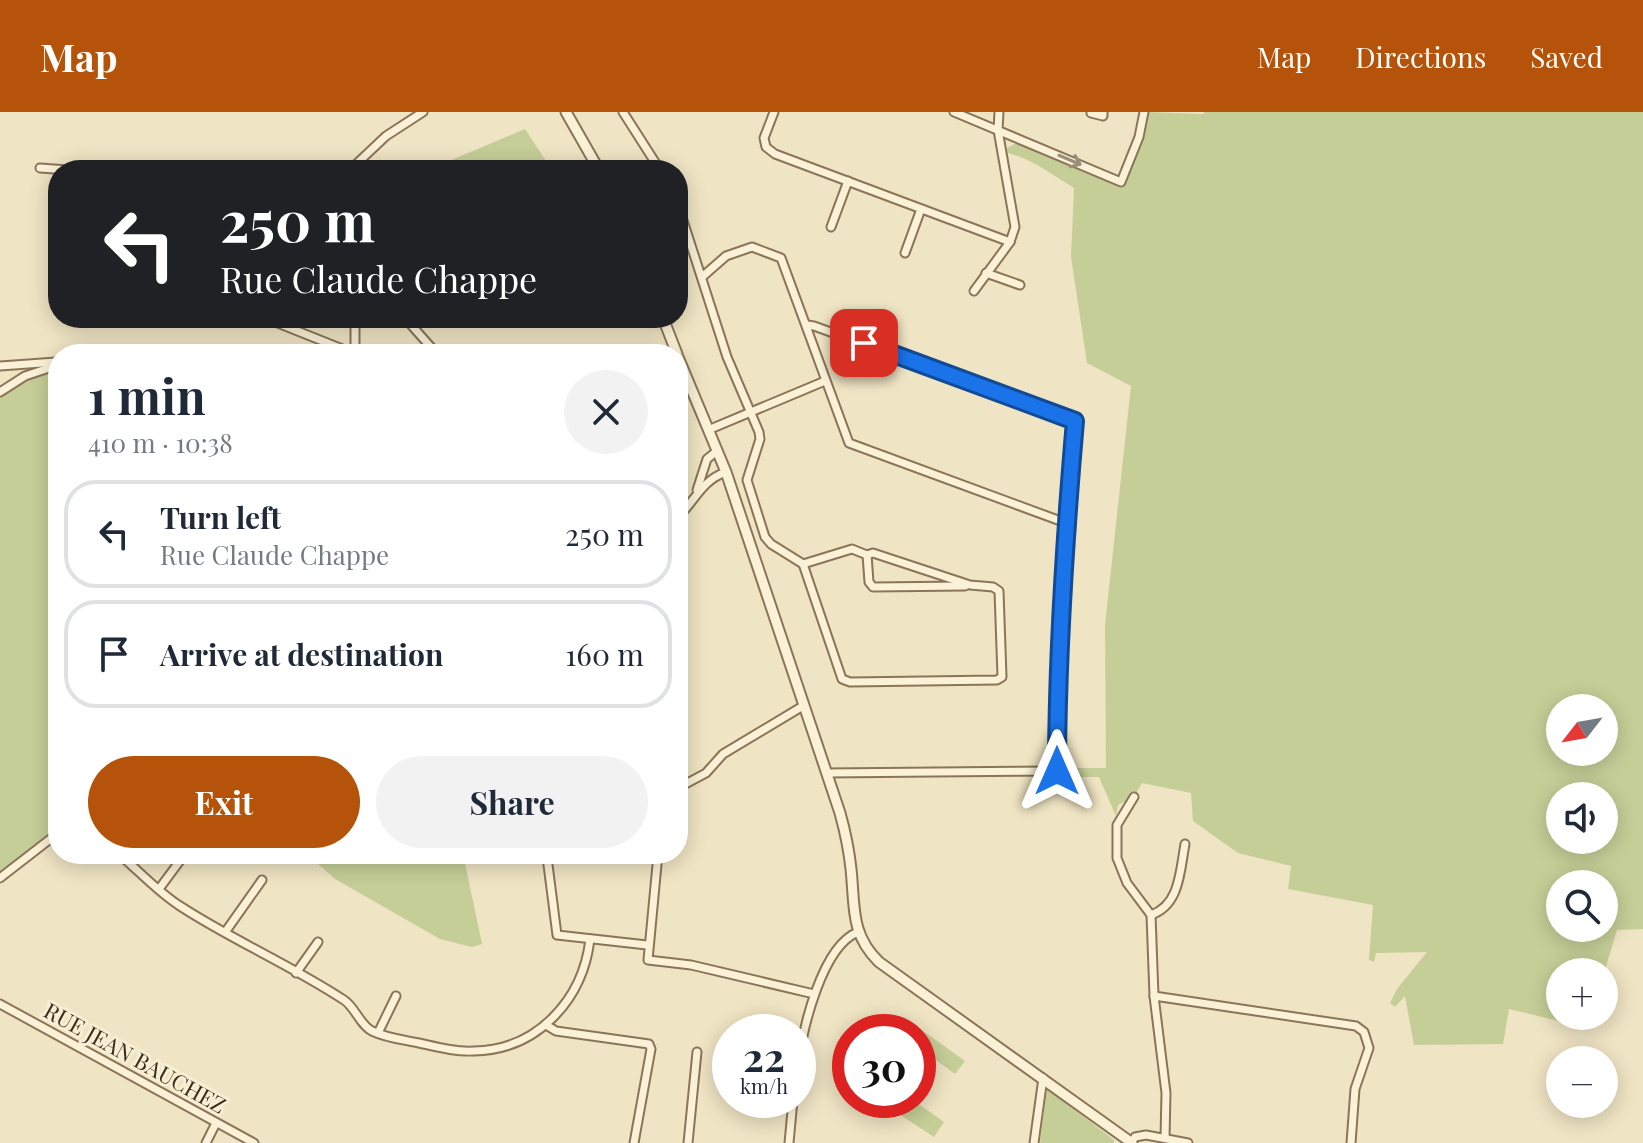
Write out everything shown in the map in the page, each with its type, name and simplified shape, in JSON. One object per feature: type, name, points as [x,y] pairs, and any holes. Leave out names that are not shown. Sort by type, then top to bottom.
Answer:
[{"type":"street","points":[[361,160],[386,136],[423,112]]},
{"type":"street","points":[[566,112],[593,160]]},
{"type":"street","points":[[623,112],[654,160]]},
{"type":"street","points":[[774,112],[764,138],[766,147],[775,154],[1010,242]]},
{"type":"street","points":[[954,112],[1121,182],[1144,112]]},
{"type":"street","points":[[974,291],[1010,242],[1015,227],[998,130],[999,112]]},
{"type":"street","points":[[1091,113],[1103,116],[1103,112]]},
{"type":"street","points":[[40,168],[48,169]]},
{"type":"street","points":[[831,227],[848,181]]},
{"type":"street","points":[[905,253],[921,209]]},
{"type":"street","points":[[688,235],[727,357],[760,439],[747,480],[765,537],[803,564],[842,679],[850,682],[1000,679],[1003,675],[999,591],[993,587],[970,585],[873,587],[869,582],[867,555]]},
{"type":"street","points":[[702,277],[726,256],[752,247],[781,258],[849,443],[1066,523]]},
{"type":"street","points":[[986,273],[1020,285]]},
{"type":"street","points":[[807,325],[1075,421],[1066,523],[1057,771]]},
{"type":"street","points":[[290,328],[330,344]]},
{"type":"street","points":[[414,328],[428,344]]},
{"type":"street","points":[[0,366],[48,364]]},
{"type":"street","points":[[0,392],[25,376],[48,368]]},
{"type":"street","points":[[708,430],[825,381]]},
{"type":"street","points":[[688,382],[726,472],[845,833],[858,932],[863,944],[879,962],[1131,1143],[1135,1137],[1146,1135],[1188,1143]]},
{"type":"street","points":[[697,493],[707,459],[717,451]]},
{"type":"street","points":[[688,507],[712,478],[726,472]]},
{"type":"street","points":[[803,564],[852,549],[970,585]]},
{"type":"street","points":[[688,783],[706,773],[723,754],[803,706]]},
{"type":"street","points":[[826,773],[1072,773]]},
{"type":"street","points":[[1134,797],[1117,825],[1116,847],[1121,870],[1151,915],[1154,996],[1166,1093],[1165,1138]]},
{"type":"street","points":[[0,878],[48,841]]},
{"type":"street","points":[[1151,915],[1165,908],[1174,895],[1185,844]]},
{"type":"street","points":[[130,864],[180,906],[348,1002],[368,1028],[439,1047],[473,1051],[508,1045],[546,1025],[566,1004],[574,990],[587,960],[590,939]]},
{"type":"street","points":[[159,889],[178,864]]},
{"type":"street","points":[[548,864],[557,935],[647,945]]},
{"type":"street","points":[[657,864],[648,960],[691,965],[814,994]]},
{"type":"street","points":[[226,931],[262,880]]},
{"type":"street","points":[[809,1014],[814,994],[840,945],[858,932]]},
{"type":"street","points":[[296,973],[318,942]]},
{"type":"street","points":[[378,1033],[396,996]]},
{"type":"street","points":[[1154,996],[1356,1026],[1364,1032],[1369,1048],[1355,1089],[1351,1143]]},
{"type":"street","name":"RUE JEAN BAUCHEZ","points":[[0,1004],[254,1143]]},
{"type":"street","points":[[546,1025],[556,1031],[649,1044],[651,1049],[634,1143]]},
{"type":"street","points":[[688,1143],[697,1052]]},
{"type":"street","points":[[1034,1143],[1043,1078]]},
{"type":"street","points":[[789,1143],[791,1118]]},
{"type":"street","points":[[206,1143],[216,1123]]},
{"type":"green space","points":[[1147,112],[1643,112],[1643,929],[1618,930],[1618,870],[1546,870],[1546,942],[1613,942],[1609,958],[1546,958],[1546,1018],[1509,1009],[1503,1044],[1414,1045],[1405,996],[1395,1007],[1390,1003],[1397,989],[1427,952],[1376,953],[1374,962],[1369,960],[1373,905],[1288,889],[1291,866],[1238,853],[1193,821],[1191,793],[1142,783],[1134,797],[1118,805],[1116,816],[1099,777],[1072,777],[1072,768],[1106,768],[1105,625],[1131,386],[1087,363],[1071,257],[1074,188],[1034,163],[1008,153],[1007,148],[1022,140],[1121,182]]},
{"type":"green space","points":[[525,129],[545,160],[452,160]]},
{"type":"green space","points":[[48,370],[48,838],[0,875],[0,392]]},
{"type":"green space","points":[[318,864],[465,864],[482,944],[472,947],[440,939],[335,879]]},
{"type":"green space","points":[[936,1040],[965,1061],[955,1074],[936,1060]]},
{"type":"green space","points":[[1047,1089],[1114,1140],[1114,1143],[1040,1143]]},
{"type":"green space","points":[[936,1116],[944,1122],[934,1137],[905,1118]]},
{"type":"route","points":[[864,343],[1075,421],[1066,523],[1057,771]]}]
